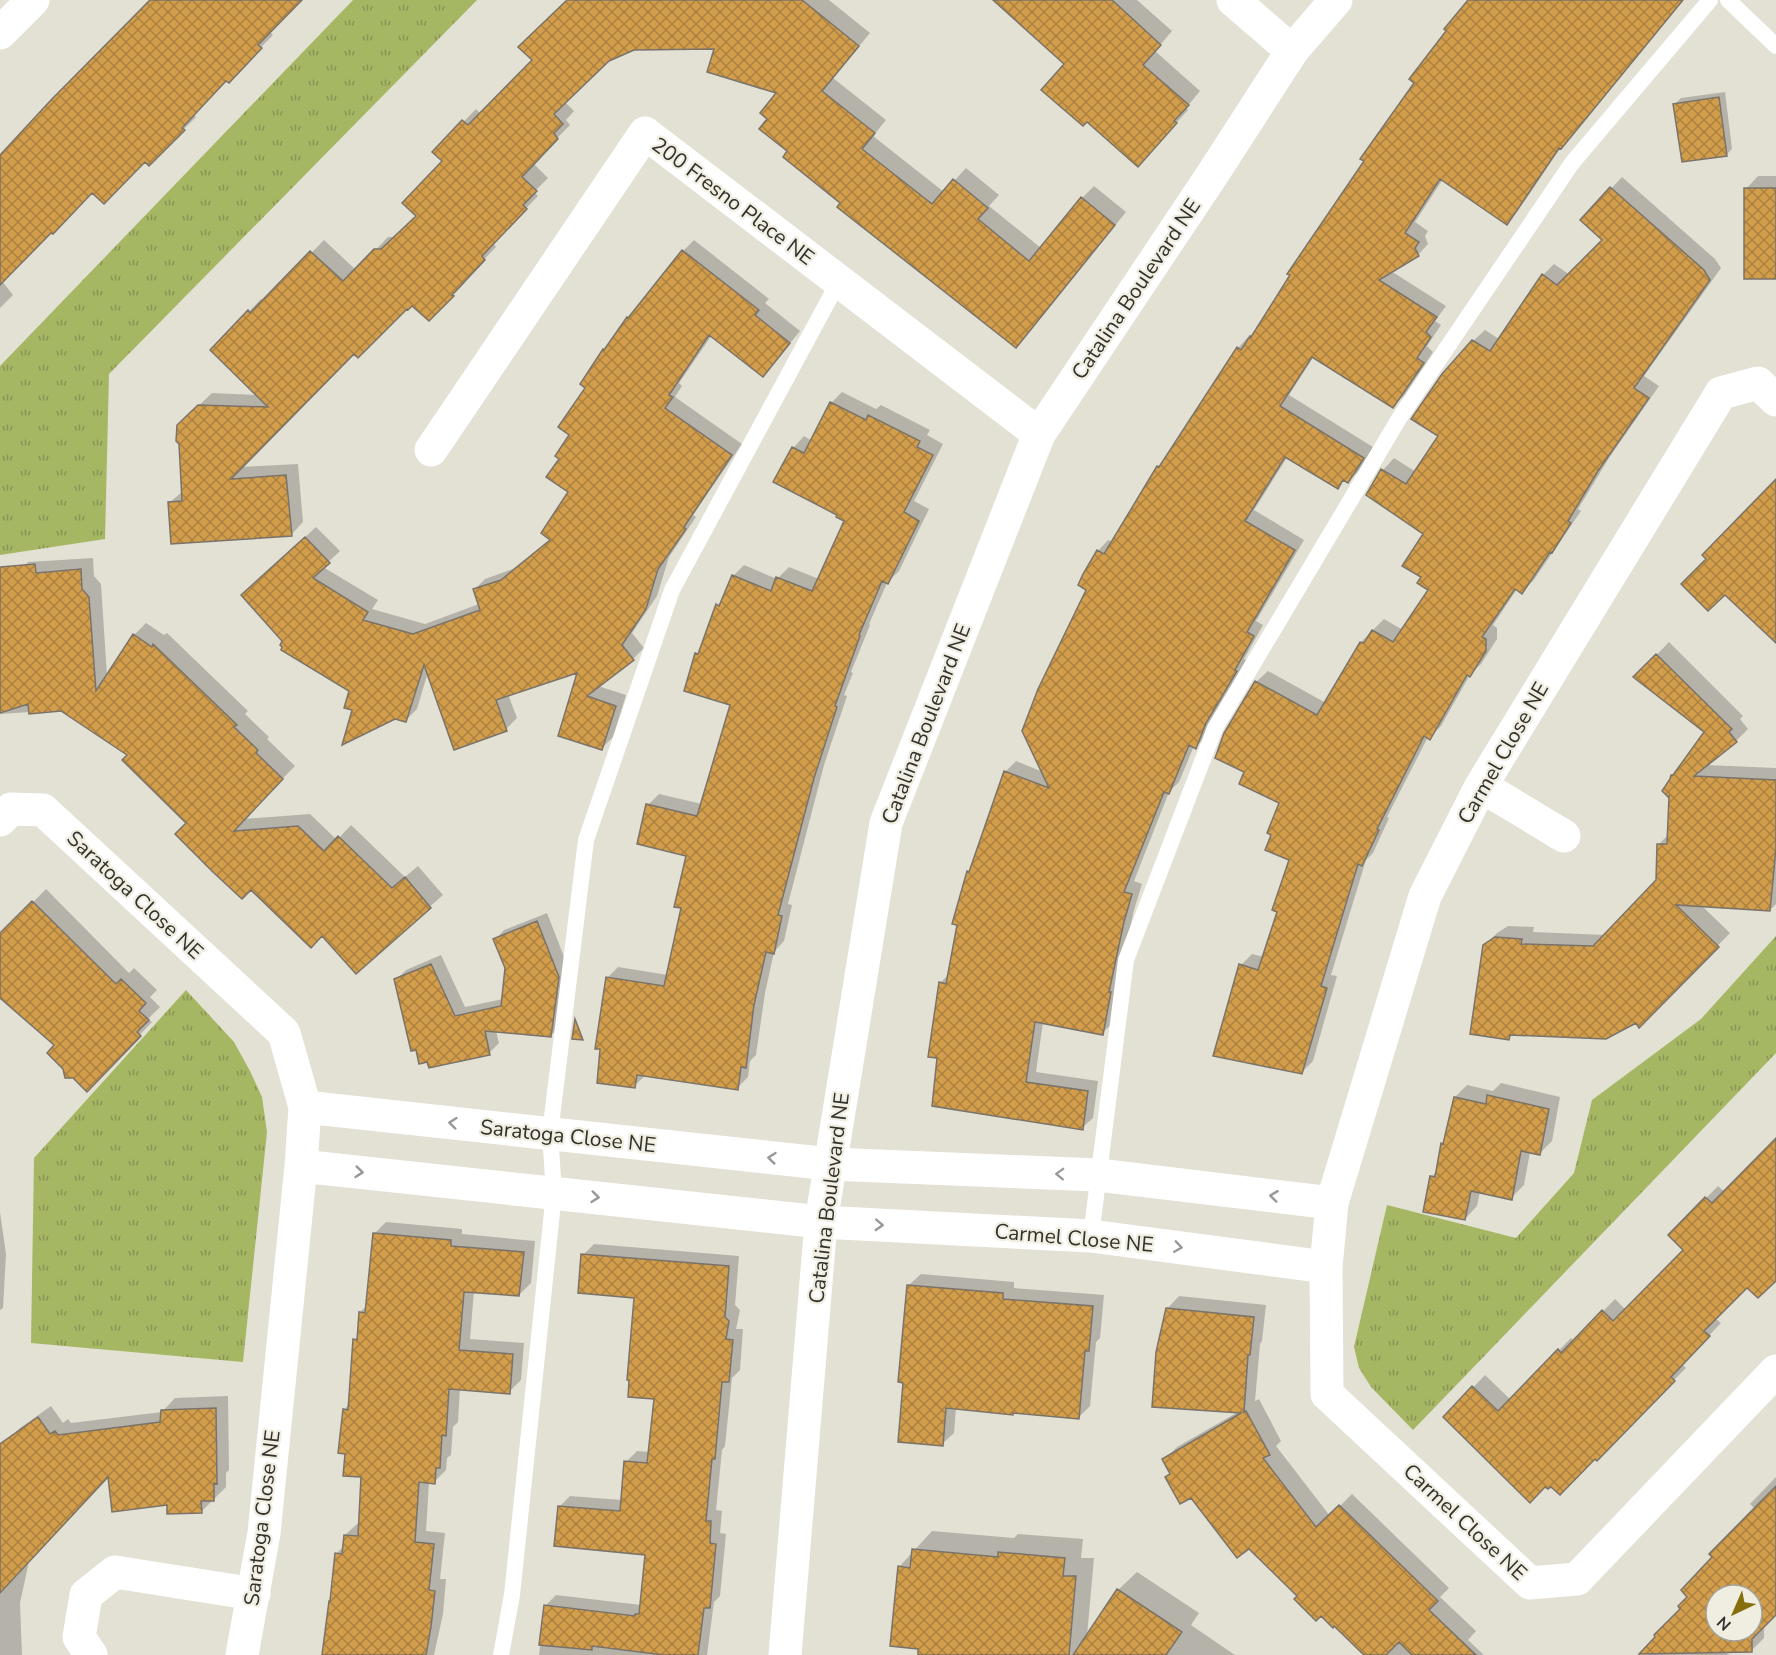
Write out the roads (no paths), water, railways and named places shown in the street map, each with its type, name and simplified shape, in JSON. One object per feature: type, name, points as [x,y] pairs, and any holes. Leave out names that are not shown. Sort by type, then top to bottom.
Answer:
[{"type":"street","points":[[1233,0],[1292,51]]},
{"type":"street","name":"Catalina Boulevard NE","points":[[785,1655],[821,1222],[886,823],[1039,434],[1292,51],[1336,0]]},
{"type":"street","name":"200 Fresno Place NE","points":[[432,450],[645,133],[1039,434]]},
{"type":"street","name":"Carmel Close NE","points":[[1776,400],[1758,383],[1721,393],[1481,786],[1425,896],[1332,1203],[1326,1267],[1327,1394],[1530,1583],[1577,1579],[1776,1371]]},
{"type":"street","points":[[1481,786],[1564,836]]},
{"type":"street","name":"Saratoga Close NE","points":[[0,820],[11,809],[43,810],[284,1033],[305,1107],[264,1533],[242,1655]]},
{"type":"street","name":"Saratoga Close NE","points":[[305,1107],[830,1164]]},
{"type":"street","points":[[830,1164],[1098,1175],[1332,1203]]},
{"type":"street","points":[[301,1166],[821,1222]]},
{"type":"street","name":"Carmel Close NE","points":[[821,1222],[1091,1236],[1326,1267]]},
{"type":"street","points":[[92,1655],[79,1637],[86,1595],[115,1572],[254,1594]]},
{"type":"lane","points":[[1091,1236],[1126,960],[1215,728],[1400,417],[1565,173],[1710,0]]},
{"type":"lane","points":[[1728,0],[1776,46]]},
{"type":"lane","points":[[501,1655],[512,1595],[554,1193],[549,1134],[586,840],[672,590],[839,281]]}]
